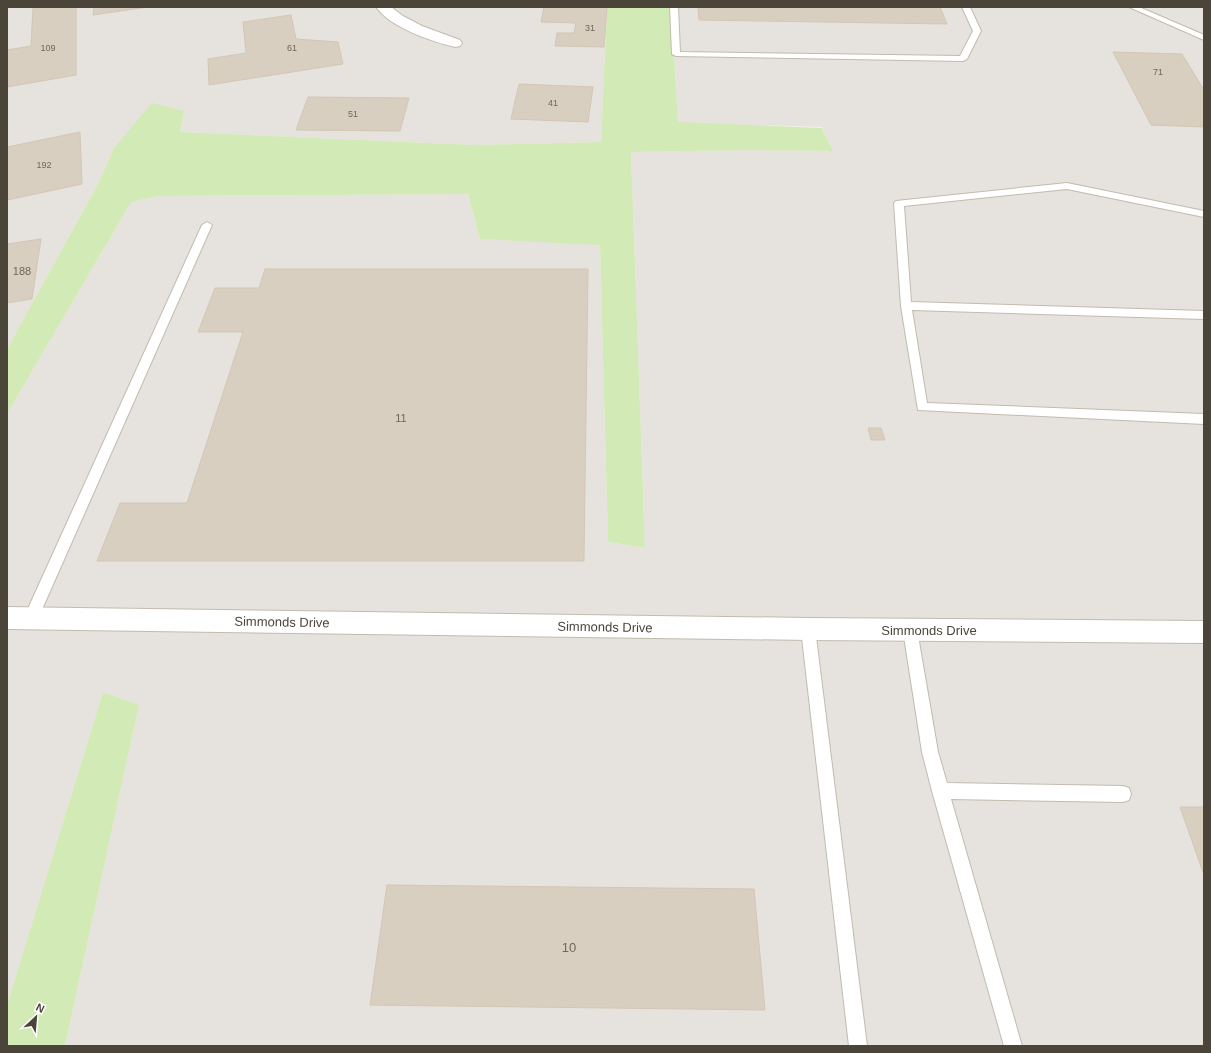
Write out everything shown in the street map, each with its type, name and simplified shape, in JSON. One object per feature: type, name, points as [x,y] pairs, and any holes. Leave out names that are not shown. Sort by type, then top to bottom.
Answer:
[{"type":"street","points":[[383,7],[389,13],[426,33],[455,43]]},
{"type":"street","name":"Simmonds Drive","points":[[7,618],[808,629],[1204,632]]},
{"type":"lane","points":[[674,7],[676,54],[964,59],[977,31],[966,7]]},
{"type":"lane","points":[[1133,7],[1204,38]]},
{"type":"lane","points":[[1204,214],[1067,186],[899,203],[906,306],[922,406],[1204,418]]},
{"type":"lane","points":[[31,618],[207,225]]},
{"type":"lane","points":[[906,306],[1204,315]]},
{"type":"lane","points":[[808,629],[858,1046]]},
{"type":"lane","points":[[910,630],[930,752],[1013,1046]]},
{"type":"lane","points":[[940,791],[1123,794]]},
{"type":"shaded area","points":[[7,7],[607,7],[601,142],[474,145],[180,132],[184,111],[114,148],[98,184],[7,349]]},
{"type":"shaded area","points":[[671,7],[1204,7],[1204,1046],[65,1046],[139,705],[103,692],[7,1005],[7,414],[131,202],[159,196],[468,194],[480,239],[600,244],[608,542],[645,548],[631,152],[749,150],[833,151],[822,127],[678,123]]},
{"type":"green space","points":[[607,7],[671,7],[678,122],[822,128],[833,151],[749,150],[631,152],[645,548],[608,542],[600,245],[480,239],[468,194],[159,196],[131,202],[7,414],[7,349],[98,184],[114,148],[152,103],[184,111],[180,132],[474,145],[601,142]]},
{"type":"green space","points":[[103,692],[139,705],[65,1046],[7,1046],[7,1005]]},
{"type":"building","points":[[33,7],[76,7],[76,75],[7,87],[7,50],[31,46]]},
{"type":"building","points":[[94,7],[148,7],[93,15]]},
{"type":"building","points":[[544,7],[607,7],[604,47],[555,46],[557,33],[574,33],[576,23],[541,22]]},
{"type":"building","points":[[698,7],[940,7],[947,24],[699,20]]},
{"type":"building","points":[[291,15],[296,39],[338,42],[343,64],[209,85],[208,59],[246,53],[243,22]]},
{"type":"building","points":[[1113,52],[1182,54],[1204,90],[1204,127],[1151,125]]},
{"type":"building","points":[[519,84],[593,87],[588,122],[511,119]]},
{"type":"building","points":[[308,97],[409,98],[400,131],[296,130]]},
{"type":"building","points":[[80,132],[82,184],[7,200],[7,147]]},
{"type":"building","points":[[41,239],[32,299],[7,303],[7,244]]},
{"type":"building","points":[[265,269],[588,269],[584,561],[97,561],[120,503],[187,503],[243,332],[198,332],[215,288],[259,288]]},
{"type":"building","points":[[868,428],[881,428],[885,440],[871,440]]},
{"type":"building","points":[[1180,807],[1204,807],[1204,875]]},
{"type":"building","points":[[387,885],[754,889],[765,1010],[370,1005]]}]
